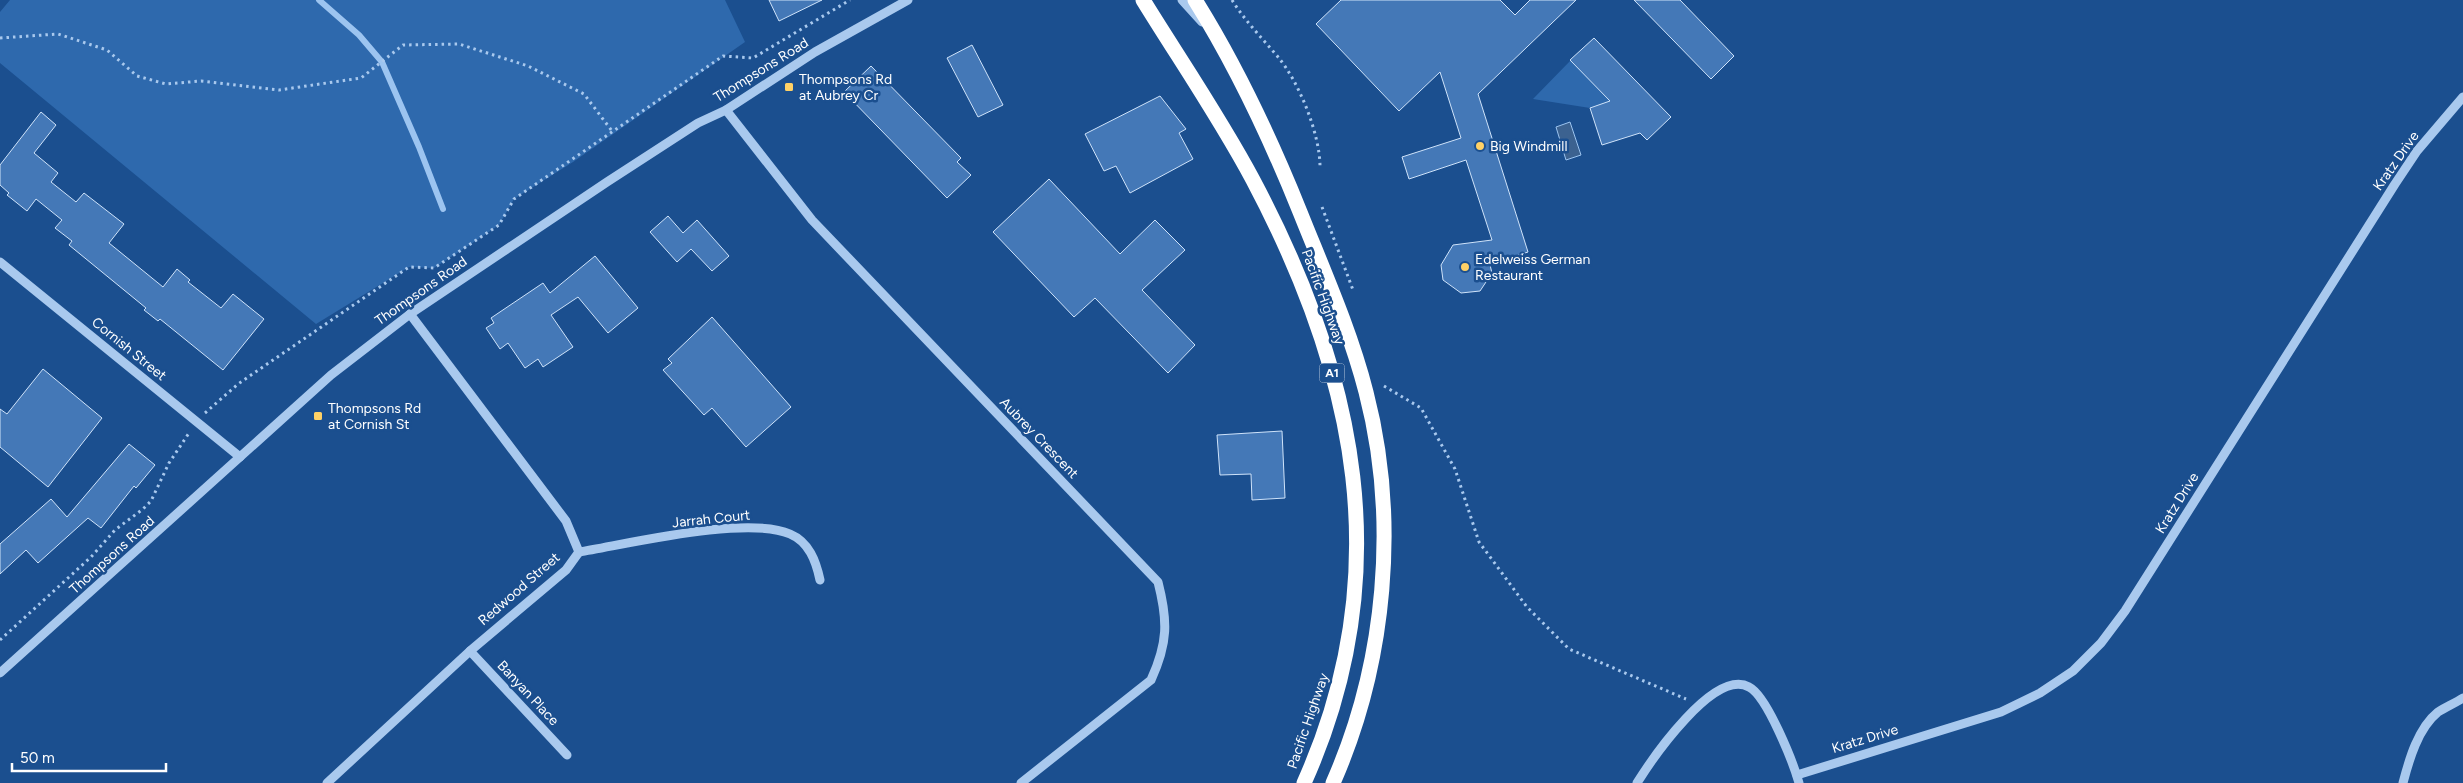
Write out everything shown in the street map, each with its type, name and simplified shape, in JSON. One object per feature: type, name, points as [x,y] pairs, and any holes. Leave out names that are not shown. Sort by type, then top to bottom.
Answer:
[{"type":"highway","name":"Pacific Highway","points":[[1143,0],[1228,136],[1269,210],[1292,259],[1343,407],[1356,501],[1356,576],[1342,673],[1332,710],[1304,783]]},
{"type":"highway","name":"Pacific Highway","points":[[1196,0],[1249,99],[1290,187],[1346,326],[1366,391],[1371,416],[1382,496],[1383,549],[1379,619],[1356,718],[1333,783]]},
{"type":"street","name":"Thompsons Road","points":[[0,673],[331,375],[410,314],[698,123],[726,110],[815,52],[908,0]]},
{"type":"street","name":"Pacific Highway","points":[[1182,0],[1214,34]]},
{"type":"street","name":"Kratz Drive","points":[[1798,779],[2001,712],[2040,693],[2073,671],[2101,643],[2130,602],[2395,184],[2417,152],[2463,97]]},
{"type":"street","name":"Aubrey Crescent","points":[[726,110],[812,220],[1158,582],[1164,605],[1165,629],[1162,656],[1151,680],[1021,783]]},
{"type":"street","name":"Cornish Street","points":[[0,262],[240,457]]},
{"type":"street","name":"Redwood Street","points":[[327,783],[470,651],[566,570],[579,552],[566,521],[410,314]]},
{"type":"street","name":"Jarrah Court","points":[[579,552],[744,526],[773,528],[792,534],[806,545],[816,560],[820,580]]},
{"type":"street","name":"Banyan Place","points":[[470,651],[567,755]]},
{"type":"street","points":[[1636,783],[1656,753],[1700,705],[1724,688],[1736,684],[1748,686],[1764,702],[1798,779]]},
{"type":"street","points":[[2403,783],[2409,760],[2422,734],[2437,713],[2463,698]]},
{"type":"path","points":[[209,408],[238,384],[410,267],[434,268],[499,225],[514,199],[723,56],[753,58],[850,0]]},
{"type":"path","points":[[1232,0],[1261,40],[1279,58],[1304,102],[1320,167]]},
{"type":"path","points":[[0,38],[58,34],[107,50],[137,76],[166,84],[201,81],[279,90],[361,78],[403,45],[459,44],[528,66],[584,94],[612,131]]},
{"type":"path","points":[[1384,386],[1421,408],[1455,470],[1480,542],[1526,607],[1569,649],[1700,705]]},
{"type":"path","points":[[0,640],[90,557],[115,530],[151,501],[169,463],[187,436]]},
{"type":"shaded area","points":[[10,0],[725,0],[745,42],[573,162],[514,199],[499,225],[471,244],[434,268],[409,267],[316,324],[0,63],[0,12]]},
{"type":"shaded area","points":[[1571,60],[1618,109],[1606,103],[1590,108],[1533,99]]},
{"type":"shaded area","points":[[1570,122],[1581,155],[1566,160],[1556,127]]},
{"type":"building","points":[[769,0],[822,0],[779,21]]},
{"type":"building","points":[[1341,0],[1500,0],[1515,15],[1530,0],[1576,0],[1478,94],[1528,252],[1490,265],[1492,273],[1480,291],[1461,293],[1443,280],[1441,265],[1453,245],[1492,240],[1466,160],[1409,179],[1402,157],[1461,138],[1440,72],[1399,111],[1316,24]]},
{"type":"building","points":[[1634,0],[1680,0],[1734,56],[1711,79]]},
{"type":"building","points":[[1594,38],[1671,117],[1647,140],[1640,133],[1602,145],[1590,108],[1610,101],[1570,60]]},
{"type":"building","points":[[972,45],[1003,105],[978,117],[947,58]]},
{"type":"building","points":[[871,66],[961,158],[957,162],[971,175],[947,198],[844,92]]},
{"type":"building","points":[[1160,96],[1186,129],[1179,133],[1193,159],[1130,193],[1116,166],[1104,171],[1085,134]]},
{"type":"building","points":[[41,112],[56,125],[34,153],[58,173],[51,182],[76,202],[84,193],[124,224],[109,243],[163,287],[177,269],[190,280],[188,282],[221,308],[233,294],[264,319],[223,370],[160,319],[158,321],[144,310],[146,308],[69,245],[72,241],[55,228],[62,220],[36,199],[27,211],[7,195],[9,193],[0,185],[0,165]]},
{"type":"building","points":[[1049,179],[1120,254],[1155,220],[1185,250],[1142,290],[1195,345],[1168,373],[1095,298],[1074,317],[993,232]]},
{"type":"building","points":[[668,216],[683,233],[697,220],[729,256],[712,271],[691,249],[677,262],[650,232]]},
{"type":"building","points":[[595,256],[638,308],[608,333],[578,297],[551,315],[573,347],[543,367],[538,359],[525,368],[508,343],[500,349],[486,328],[494,323],[491,318],[543,283],[550,293]]},
{"type":"building","points":[[712,317],[791,407],[746,447],[712,408],[704,415],[663,370],[672,363],[668,359]]},
{"type":"building","points":[[43,369],[102,418],[48,487],[0,447],[0,409],[7,414]]},
{"type":"building","points":[[1282,431],[1285,498],[1252,500],[1251,474],[1220,475],[1217,435]]},
{"type":"building","points":[[129,444],[155,465],[136,488],[134,486],[101,528],[88,518],[38,563],[26,550],[0,574],[0,544],[51,499],[67,517]]},
{"type":"waterway","points":[[319,0],[359,35],[382,62],[419,147],[443,209]]},
{"type":"place","name":"Thompsons Rd at Aubrey Cr","points":[[789,87]]},
{"type":"place","name":"Big Windmill","points":[[1480,146]]},
{"type":"place","name":"Edelweiss German Restaurant","points":[[1465,267]]},
{"type":"place","name":"Thompsons Rd at Cornish St","points":[[318,416]]}]
